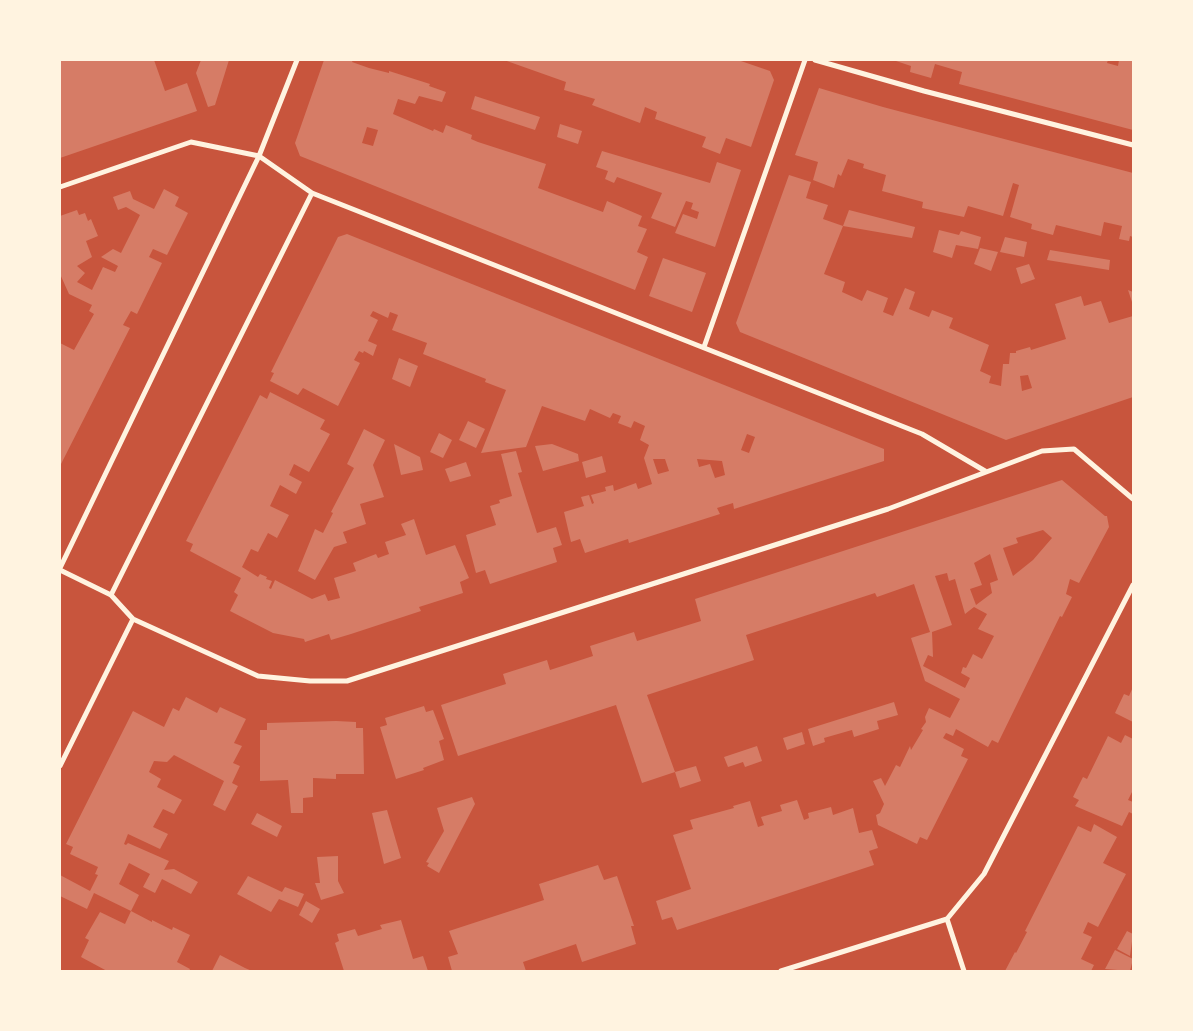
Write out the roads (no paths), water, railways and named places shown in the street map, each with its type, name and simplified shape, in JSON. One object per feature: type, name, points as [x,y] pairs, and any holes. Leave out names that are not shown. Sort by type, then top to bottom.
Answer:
[{"type":"street","points":[[297,60],[259,156],[60,569],[111,595],[134,619],[258,676],[310,681],[347,681],[888,509],[1042,451],[1074,449],[1133,499]]},
{"type":"street","points":[[704,346],[805,60]]},
{"type":"street","points":[[815,60],[924,91],[1133,145]]},
{"type":"street","points":[[60,187],[191,142],[259,156],[312,193],[704,346],[922,434],[985,471]]},
{"type":"street","points":[[111,595],[312,193]]},
{"type":"street","points":[[781,971],[947,918],[984,874],[1133,585]]},
{"type":"street","points":[[60,766],[134,619]]},
{"type":"street","points":[[947,918],[964,971]]}]
